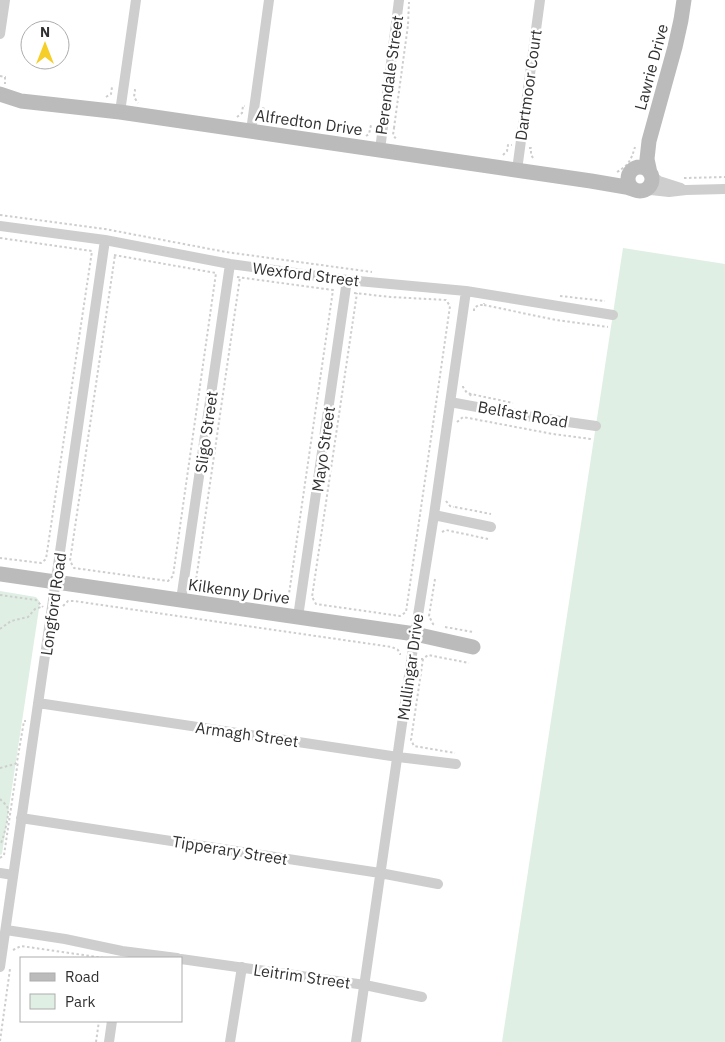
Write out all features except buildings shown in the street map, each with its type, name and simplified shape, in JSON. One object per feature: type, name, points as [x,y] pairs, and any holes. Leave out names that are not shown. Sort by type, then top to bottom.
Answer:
[{"type":"street","points":[[0,34],[5,0]]},
{"type":"street","points":[[120,112],[136,0]]},
{"type":"street","points":[[251,131],[269,0]]},
{"type":"street","name":"Perendale Street","points":[[380,150],[399,0]]},
{"type":"street","name":"Dartmoor Court","points":[[517,170],[540,0]]},
{"type":"street","name":"Lawrie Drive","points":[[650,174],[647,159],[649,142],[677,38],[684,0]]},
{"type":"street","name":"Alfredton Drive","points":[[4,92],[21,101]]},
{"type":"street","name":"Alfredton Drive","points":[[0,103],[21,101],[120,112],[591,181],[639,191]]},
{"type":"street","name":"Lawrie Drive","points":[[630,168],[649,142]]},
{"type":"street","points":[[686,190],[659,182],[646,169],[630,168],[628,182],[630,187],[639,191],[669,192],[725,189]]},
{"type":"street","name":"Alfredton Drive","points":[[591,181],[618,177],[627,174],[630,168]]},
{"type":"street","points":[[639,191],[650,186],[652,180],[650,174]]},
{"type":"street","name":"Wexford Street","points":[[0,226],[105,240],[230,264],[347,280],[466,291],[613,315]]},
{"type":"street","name":"Longford Road","points":[[5,967],[6,930],[38,703],[47,608],[56,582],[105,240]]},
{"type":"street","name":"Sligo Street","points":[[181,600],[230,264]]},
{"type":"street","name":"Mayo Street","points":[[298,617],[347,280]]},
{"type":"street","name":"Mullingar Drive","points":[[356,1042],[466,291]]},
{"type":"street","name":"Belfast Road","points":[[450,402],[596,426]]},
{"type":"street","points":[[434,515],[491,527]]},
{"type":"street","name":"Kilkenny Drive","points":[[0,574],[415,634],[473,640]]},
{"type":"street","name":"Armagh Street","points":[[38,703],[456,764]]},
{"type":"street","name":"Tipperary Street","points":[[21,818],[380,873],[438,884]]},
{"type":"street","points":[[0,873],[13,874]]},
{"type":"street","points":[[6,930],[65,939],[122,955],[159,957]]},
{"type":"street","name":"Leitrim Street","points":[[182,959],[365,984],[422,997]]},
{"type":"street","points":[[230,1042],[242,967]]},
{"type":"street","points":[[109,1042],[112,1022]]},
{"type":"path","points":[[398,141],[393,135],[408,25],[409,0]]},
{"type":"path","points":[[0,76],[5,76],[4,92]]},
{"type":"path","points":[[105,98],[111,94],[112,87],[123,88],[134,90],[134,97],[138,103]]},
{"type":"path","points":[[236,117],[242,112],[243,106],[266,109],[265,116],[270,122]]},
{"type":"path","points":[[362,138],[369,134],[371,125],[394,128]]},
{"type":"path","points":[[502,156],[507,151],[508,145],[532,148],[531,155],[535,161]]},
{"type":"path","points":[[632,157],[630,168],[627,165],[632,157]]},
{"type":"path","points":[[682,178],[725,177]]},
{"type":"path","points":[[0,215],[105,229],[226,252],[377,272]]},
{"type":"path","points":[[0,238],[92,251],[46,559],[41,563],[0,558]]},
{"type":"path","points":[[115,255],[216,273],[173,576],[168,581],[74,568],[70,561],[115,255]]},
{"type":"path","points":[[240,277],[333,290],[289,594],[284,598],[200,586],[196,580],[240,277]]},
{"type":"path","points":[[357,293],[446,300],[450,306],[406,611],[400,616],[316,604],[312,597],[357,293]]},
{"type":"path","points":[[484,305],[556,320],[608,327]]},
{"type":"path","points":[[457,427],[458,421],[463,417],[535,431],[591,439]]},
{"type":"path","points":[[446,500],[450,506],[454,507]]},
{"type":"path","points":[[441,533],[446,530],[488,539]]},
{"type":"path","points":[[435,578],[429,616],[433,624],[473,640]]},
{"type":"path","points":[[0,595],[36,600],[47,608]]},
{"type":"path","points":[[0,629],[11,621],[28,617],[35,609],[62,609],[68,601],[74,601],[391,647],[398,650],[400,654],[422,659]]},
{"type":"path","points":[[455,753],[414,746],[411,740],[422,659],[428,655],[469,663]]},
{"type":"path","points":[[0,858],[4,855],[24,720],[35,722]]},
{"type":"path","points":[[0,768],[15,764],[18,761]]},
{"type":"path","points":[[0,799],[8,810],[5,834],[0,845]]},
{"type":"path","points":[[13,950],[21,946],[97,957]]},
{"type":"path","points":[[0,1041],[5,967]]},
{"type":"path","points":[[96,1042],[99,1022]]},
{"type":"green space","points":[[623,248],[725,264],[725,1042],[502,1042]]},
{"type":"green space","points":[[0,591],[36,597],[40,602],[2,854],[0,855]]}]
